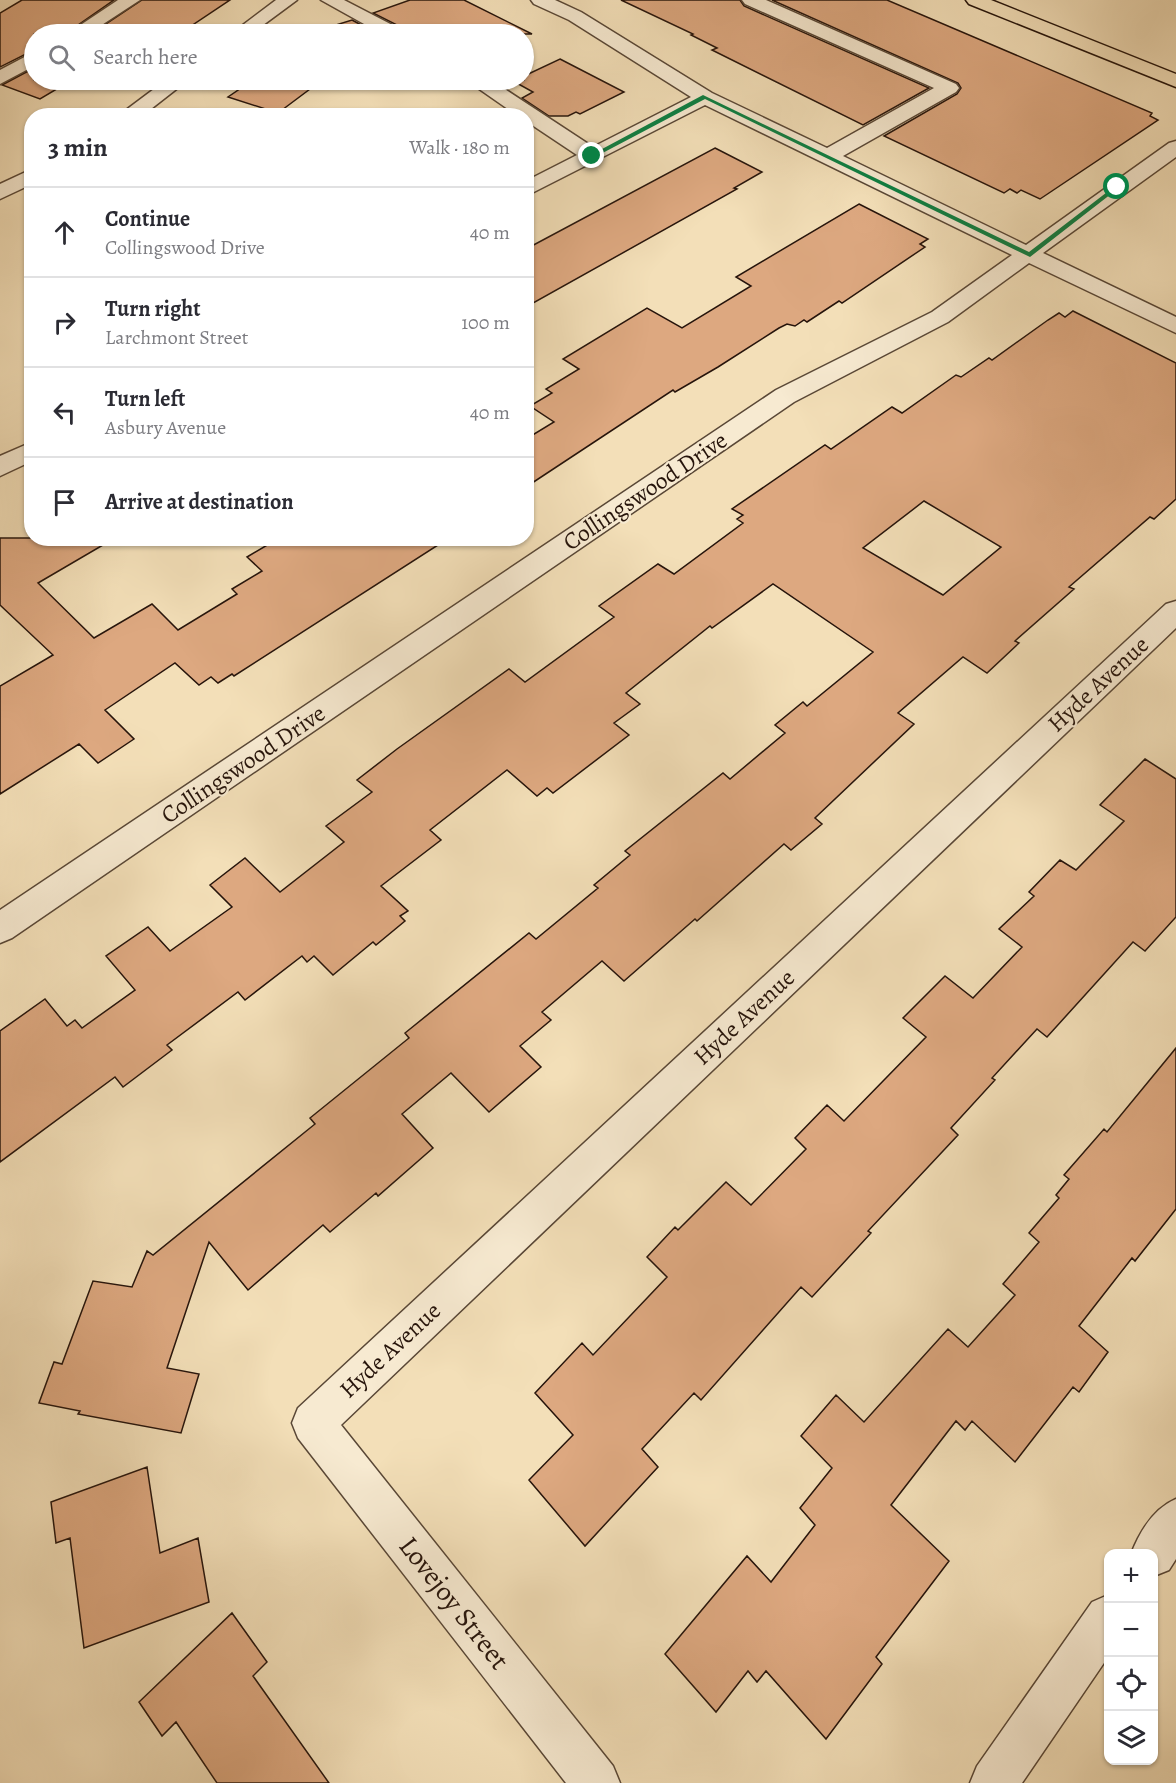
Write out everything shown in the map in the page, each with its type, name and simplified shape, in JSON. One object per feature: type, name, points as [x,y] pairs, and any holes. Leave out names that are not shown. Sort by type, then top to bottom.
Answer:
[{"type":"main road","points":[[975,0],[1176,81]]},
{"type":"street","points":[[92,24],[131,0]]},
{"type":"street","points":[[254,24],[288,0]]},
{"type":"street","points":[[330,0],[375,24]]},
{"type":"street","points":[[540,0],[575,16],[705,97],[1176,326]]},
{"type":"street","points":[[751,0],[949,88],[828,156]]},
{"type":"street","points":[[0,78],[24,64]]},
{"type":"street","points":[[139,108],[164,90]]},
{"type":"street","points":[[494,90],[521,108]]},
{"type":"street","points":[[534,186],[705,97]]},
{"type":"street","points":[[534,117],[592,156]]},
{"type":"street","name":"Collingswood Drive","points":[[0,928],[785,396],[940,317],[1030,255],[1126,181],[1176,147]]},
{"type":"street","points":[[0,193],[24,180]]},
{"type":"street","points":[[0,466],[24,454]]},
{"type":"street","name":"Hyde Avenue","points":[[313,1423],[1176,611]]},
{"type":"street","name":"Lovejoy Street","points":[[313,1423],[596,1783]]},
{"type":"street","points":[[1156,1549],[1176,1521]]},
{"type":"street","points":[[994,1783],[1104,1624]]},
{"type":"building","points":[[22,0],[114,0],[79,24],[24,24],[24,55],[0,67],[0,13]]},
{"type":"building","points":[[142,0],[230,0],[194,24],[106,24]]},
{"type":"building","points":[[410,0],[464,0],[512,24],[395,24],[373,13]]},
{"type":"building","points":[[621,0],[740,0],[744,6],[929,88],[863,125],[712,50],[717,48],[691,35],[693,34]]},
{"type":"building","points":[[772,0],[887,0],[1152,113],[1150,116],[1158,120],[1040,199],[1021,190],[1017,193],[1010,189],[1004,193],[884,136],[957,94],[961,88],[958,83]]},
{"type":"building","points":[[352,20],[359,24],[339,24]]},
{"type":"building","points":[[560,59],[624,92],[580,114],[576,112],[568,116],[549,116],[522,98],[533,92],[529,90],[534,90],[534,71]]},
{"type":"building","points":[[24,73],[24,90],[55,90],[40,99],[2,85]]},
{"type":"building","points":[[238,90],[309,90],[285,108],[262,108],[228,97]]},
{"type":"building","points":[[715,148],[762,172],[734,188],[737,189],[534,303],[534,245]]},
{"type":"building","points":[[859,204],[928,239],[920,244],[925,247],[842,303],[839,301],[807,322],[804,320],[795,326],[787,324],[779,328],[718,367],[675,392],[673,390],[534,482],[534,434],[554,422],[534,409],[534,404],[552,393],[546,389],[579,369],[563,359],[647,308],[682,328],[751,286],[736,277]]},
{"type":"building","points":[[1073,311],[1176,363],[1176,499],[1154,519],[1150,517],[1069,587],[1074,589],[1015,641],[1019,643],[987,673],[963,657],[898,713],[914,724],[815,818],[822,824],[791,850],[784,844],[697,921],[695,919],[624,981],[602,961],[542,1012],[551,1020],[520,1046],[541,1067],[489,1112],[451,1073],[402,1114],[433,1148],[378,1196],[376,1193],[330,1232],[323,1225],[248,1290],[209,1242],[167,1368],[199,1374],[181,1433],[78,1414],[80,1411],[39,1403],[54,1362],[62,1364],[93,1281],[132,1287],[147,1251],[153,1255],[315,1124],[310,1118],[409,1038],[405,1033],[529,933],[536,939],[598,888],[594,885],[630,855],[625,851],[723,773],[730,779],[785,733],[775,725],[803,702],[807,706],[873,652],[773,584],[712,628],[710,626],[626,693],[640,704],[614,723],[629,735],[553,793],[547,788],[537,796],[507,770],[430,830],[441,840],[381,886],[408,911],[400,916],[405,921],[376,945],[373,942],[333,975],[314,956],[307,962],[302,956],[245,1000],[238,992],[167,1045],[172,1050],[123,1087],[115,1077],[0,1162],[0,1031],[45,999],[67,1026],[75,1020],[82,1028],[135,990],[106,956],[148,927],[170,951],[232,907],[210,885],[245,858],[280,892],[344,842],[326,826],[372,792],[357,780],[397,749],[509,669],[525,682],[614,617],[599,606],[658,564],[674,574],[743,523],[737,519],[743,515],[732,509],[825,445],[831,449],[892,407],[902,413],[956,375],[961,377],[989,358],[992,360],[1059,313],[1065,317]],"holes":[[[924,501],[1001,547],[943,595],[863,548]]]},
{"type":"building","points":[[0,538],[24,538],[24,546],[101,546],[38,583],[94,638],[152,604],[178,630],[237,594],[232,589],[262,571],[247,557],[266,546],[437,546],[234,676],[232,674],[218,683],[211,677],[199,685],[175,663],[105,710],[134,739],[98,763],[79,744],[0,794],[0,686],[53,655],[0,605]]},
{"type":"building","points":[[1145,759],[1176,779],[1176,917],[1145,951],[1133,942],[1047,1037],[1037,1029],[992,1078],[995,1080],[951,1128],[958,1135],[868,1231],[871,1233],[812,1297],[801,1287],[701,1400],[694,1393],[642,1449],[658,1467],[585,1546],[529,1480],[573,1435],[535,1393],[582,1343],[593,1355],[667,1277],[647,1257],[675,1227],[678,1230],[726,1182],[751,1205],[806,1149],[795,1138],[827,1105],[844,1121],[926,1037],[903,1018],[945,976],[973,998],[1022,947],[999,929],[1034,896],[1029,892],[1060,860],[1076,870],[1124,821],[1100,805]]},
{"type":"building","points":[[1176,1048],[1176,1209],[1135,1261],[1132,1258],[1079,1326],[1108,1352],[1079,1392],[1073,1387],[1015,1462],[972,1421],[965,1430],[956,1421],[891,1505],[949,1561],[876,1657],[882,1664],[826,1739],[766,1671],[757,1682],[748,1671],[716,1712],[665,1654],[747,1556],[771,1582],[815,1525],[800,1508],[832,1468],[801,1436],[836,1395],[864,1422],[948,1329],[968,1347],[1015,1295],[1003,1284],[1039,1242],[1029,1233],[1059,1198],[1056,1195],[1069,1179],[1064,1175],[1104,1129],[1107,1132]]},
{"type":"building","points":[[147,1467],[160,1553],[198,1538],[209,1602],[84,1648],[70,1538],[56,1543],[51,1502]]},
{"type":"building","points":[[232,1613],[267,1662],[253,1676],[329,1783],[217,1783],[176,1722],[162,1736],[139,1702]]},
{"type":"route","points":[[592,156],[705,97],[1030,255],[1117,187]]}]
